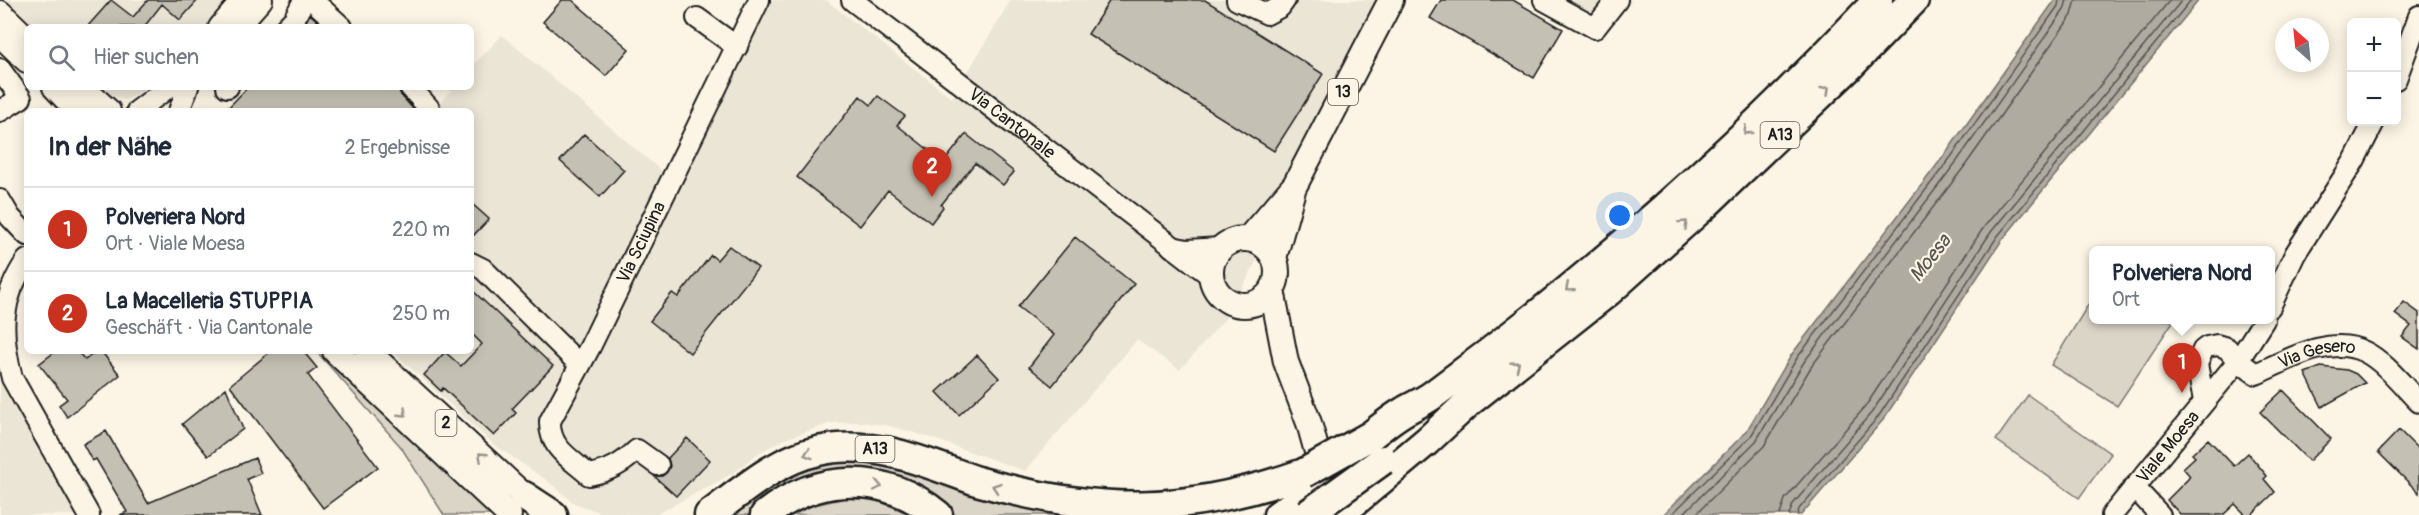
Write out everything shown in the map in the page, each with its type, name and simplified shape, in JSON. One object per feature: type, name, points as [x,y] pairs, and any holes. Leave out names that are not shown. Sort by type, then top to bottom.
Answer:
[{"type":"highway","name":"A13","points":[[1339,515],[1379,454],[1432,396],[1537,314],[1658,212],[1766,113],[1878,0]]},
{"type":"highway","name":"A13","points":[[1278,515],[1311,502],[1379,454],[1470,402],[1610,291],[1706,204],[1840,76],[1914,0]]},
{"type":"highway","name":"A13","points":[[709,515],[772,469],[787,461],[818,451],[842,447],[886,451],[1033,499],[1107,513],[1155,514],[1218,504],[1271,488],[1311,502]]},
{"type":"highway","name":"A13","points":[[1311,502],[1379,454]]},
{"type":"highway","name":"A13","points":[[765,515],[792,496],[807,489],[847,482],[880,485],[897,491],[914,498],[938,515]]},
{"type":"highway","points":[[526,509],[553,515]]},
{"type":"main road","name":"13","points":[[1248,239],[1294,185],[1391,0]]},
{"type":"main road","points":[[0,14],[19,46]]},
{"type":"main road","points":[[58,90],[75,108]]},
{"type":"main road","points":[[84,90],[105,108]]},
{"type":"main road","name":"13","points":[[1274,258],[1294,185]]},
{"type":"main road","points":[[1248,239],[1268,249],[1277,268],[1272,290],[1265,298],[1245,305],[1227,300],[1214,285],[1211,276],[1213,261],[1221,248],[1233,241],[1248,239]]},
{"type":"main road","points":[[1272,290],[1286,362],[1309,423],[1322,470],[1311,502]]},
{"type":"main road","points":[[1245,305],[1286,362]]},
{"type":"main road","name":"2","points":[[339,354],[526,509]]},
{"type":"main road","name":"2","points":[[370,354],[526,509]]},
{"type":"street","points":[[222,24],[243,0]]},
{"type":"street","points":[[241,24],[262,0]]},
{"type":"street","points":[[289,24],[304,0]]},
{"type":"street","points":[[312,0],[339,24]]},
{"type":"street","name":"Via Sciupina","points":[[658,465],[637,450],[623,463],[608,471],[589,475],[555,444],[550,434],[550,421],[580,365],[759,0]]},
{"type":"street","name":"Via Cantonale","points":[[852,0],[1211,276]]},
{"type":"street","points":[[1237,0],[1267,14],[1280,8],[1285,0]]},
{"type":"street","points":[[1544,0],[1595,28],[1617,0]]},
{"type":"street","points":[[2399,72],[2419,16]]},
{"type":"street","points":[[697,18],[737,47]]},
{"type":"street","points":[[0,69],[21,98],[0,111]]},
{"type":"street","points":[[141,108],[165,90]]},
{"type":"street","points":[[180,108],[187,90]]},
{"type":"street","points":[[413,90],[429,108]]},
{"type":"street","points":[[2275,298],[2295,254],[2354,161],[2372,126]]},
{"type":"street","points":[[0,200],[10,217],[24,232]]},
{"type":"street","points":[[1172,247],[1187,250],[1221,248]]},
{"type":"street","points":[[24,264],[15,275],[7,294],[0,331],[3,354],[12,378],[89,515]]},
{"type":"street","points":[[474,264],[483,269],[580,365]]},
{"type":"street","name":"Viale Moesa","points":[[2112,515],[2238,361],[2261,324]]},
{"type":"street","points":[[2204,401],[2197,370],[2203,350],[2212,345],[2222,345],[2238,361]]},
{"type":"street","name":"Via Gesero","points":[[2238,361],[2256,374],[2322,348],[2347,345],[2366,352],[2419,402]]},
{"type":"street","points":[[2134,487],[2160,515]]},
{"type":"shaded area","points":[[2,0],[227,0],[207,24],[28,24]]},
{"type":"shaded area","points":[[767,0],[826,0],[952,98],[1011,0],[1391,0],[1229,314],[1180,370],[1137,340],[1025,471],[890,426],[861,422],[831,423],[785,439],[757,454],[732,474],[655,515],[602,513],[574,503],[545,479],[493,444],[395,354],[474,354],[474,108],[435,108],[451,90],[474,90],[474,65],[502,35],[671,179]]},
{"type":"shaded area","points":[[1544,0],[1633,0],[1595,28]]},
{"type":"shaded area","points":[[103,90],[147,90],[125,100]]},
{"type":"shaded area","points":[[2089,303],[2089,324],[2171,324],[2117,406],[2051,365]]},
{"type":"shaded area","points":[[0,331],[89,515],[0,515]]},
{"type":"shaded area","points":[[319,354],[323,354],[490,515],[444,515],[401,447]]},
{"type":"shaded area","points":[[2028,395],[2111,454],[2079,498],[1996,440]]},
{"type":"shaded area","points":[[821,461],[884,462],[1025,508],[1058,515],[950,515],[896,481],[753,515],[727,515],[779,478]]},
{"type":"shaded area","points":[[845,498],[876,500],[912,515],[791,515],[810,506]]},
{"type":"water","name":"Moesa","points":[[2055,0],[2199,0],[2002,240],[1883,420],[1801,515],[1663,515],[1746,432],[1792,354],[1946,153]]},
{"type":"building","points":[[111,0],[133,17],[148,0],[198,0],[180,20],[162,4],[146,24],[90,24]]},
{"type":"building","points":[[562,0],[572,0],[629,49],[606,76],[543,22]]},
{"type":"building","points":[[1110,0],[1205,0],[1323,74],[1274,151],[1088,34]]},
{"type":"building","points":[[1441,0],[1513,0],[1563,29],[1534,78],[1430,18]]},
{"type":"building","points":[[310,14],[321,24],[305,24]]},
{"type":"building","points":[[245,90],[399,90],[412,108],[228,108]]},
{"type":"building","points":[[860,96],[871,105],[878,96],[905,116],[897,125],[944,162],[966,134],[1014,172],[1003,185],[975,163],[941,205],[943,207],[931,223],[888,190],[860,226],[797,177]]},
{"type":"building","points":[[584,134],[624,170],[600,197],[560,161]]},
{"type":"building","points":[[474,206],[489,219],[474,235]]},
{"type":"building","points":[[1075,237],[1134,284],[1052,386],[1029,367],[1054,335],[1018,307]]},
{"type":"building","points":[[729,246],[758,268],[690,353],[650,321],[672,293],[678,297],[711,255],[717,260]]},
{"type":"building","points":[[474,292],[553,366],[512,409],[516,413],[494,436],[443,388],[441,391],[424,375],[443,354],[447,354],[461,366],[482,344],[474,336]]},
{"type":"building","points":[[2404,302],[2419,313],[2419,349],[2402,337],[2411,326],[2395,314]]},
{"type":"building","points":[[52,354],[80,354],[85,360],[93,354],[103,354],[120,375],[67,417],[59,405],[67,399],[39,364]]},
{"type":"building","points":[[267,354],[305,354],[317,368],[308,375],[378,467],[323,508],[230,385]]},
{"type":"building","points":[[977,355],[999,378],[959,415],[937,392]]},
{"type":"building","points":[[2321,367],[2347,370],[2356,374],[2365,383],[2322,407],[2305,373]]},
{"type":"building","points":[[226,388],[243,429],[208,456],[182,424]]},
{"type":"building","points":[[2283,390],[2331,439],[2309,461],[2260,412]]},
{"type":"building","points":[[2399,430],[2419,450],[2419,493],[2378,452]]},
{"type":"building","points":[[106,431],[148,503],[255,458],[261,473],[247,479],[262,515],[120,515],[127,512],[96,459],[92,461],[83,444]]},
{"type":"building","points":[[687,438],[710,460],[676,496],[654,476],[662,476],[667,472],[670,466],[668,458]]},
{"type":"building","points":[[2208,439],[2234,466],[2248,453],[2267,476],[2264,479],[2275,492],[2251,515],[2246,515],[2235,504],[2223,515],[2181,515],[2167,500],[2188,479],[2190,476],[2183,468],[2195,457],[2192,454]]},
{"type":"place","name":"La Macelleria STUPPIA","points":[[932,197]]},
{"type":"place","name":"Polveriera Nord","points":[[2182,393]]}]
